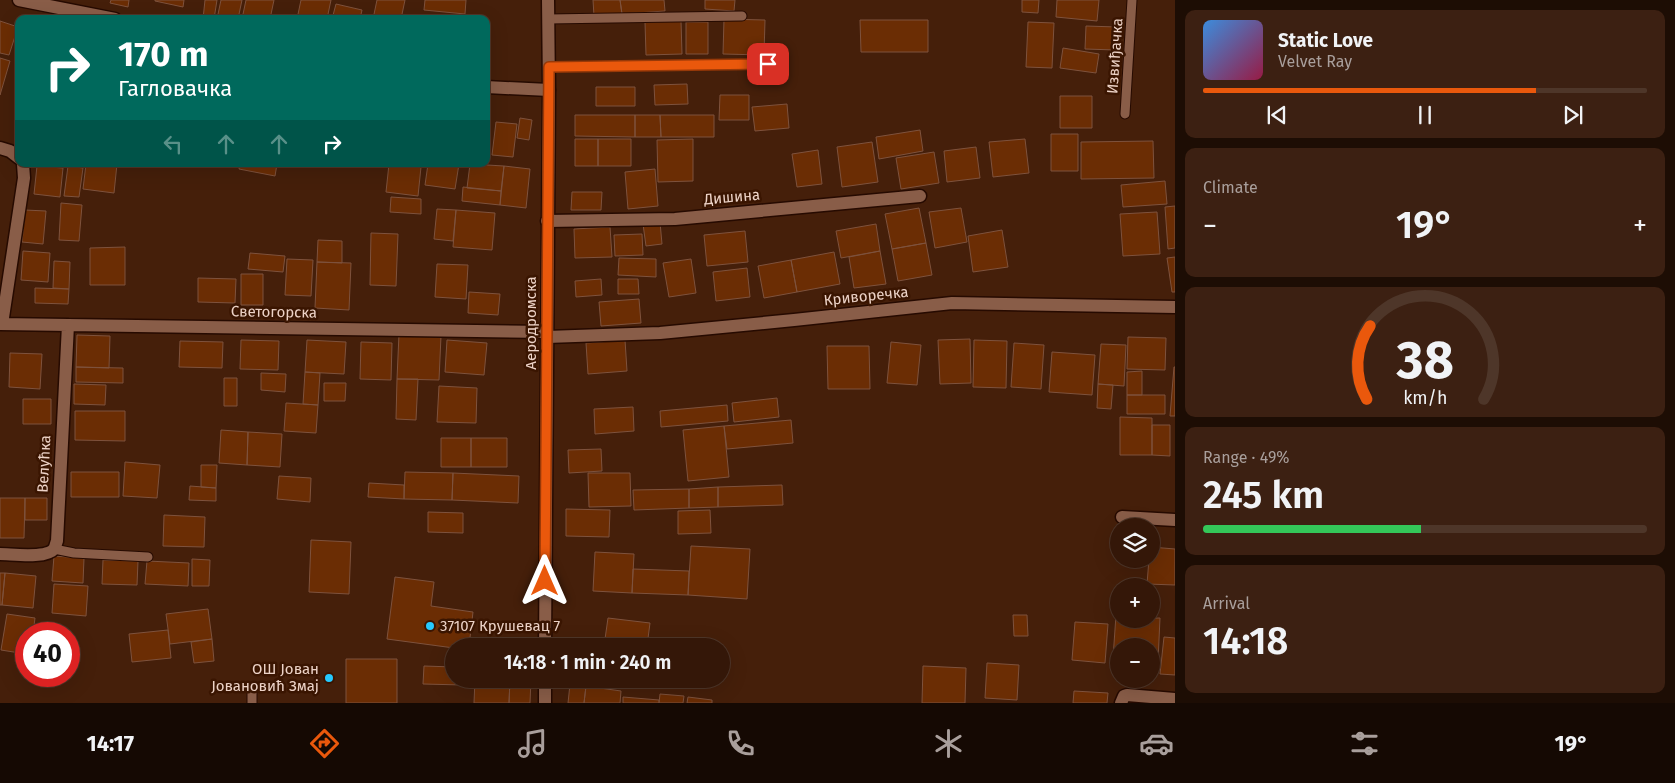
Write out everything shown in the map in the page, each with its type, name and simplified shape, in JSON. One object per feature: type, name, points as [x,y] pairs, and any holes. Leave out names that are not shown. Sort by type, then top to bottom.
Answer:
[{"type":"street","points":[[19,0],[95,15]]},
{"type":"street","name":"Аеродромска","points":[[545,638],[548,0]]},
{"type":"street","points":[[490,87],[549,90]]},
{"type":"street","points":[[0,148],[15,155]]},
{"type":"street","points":[[1,324],[24,178],[23,167]]},
{"type":"street","name":"Дишина","points":[[547,221],[676,219],[920,196]]},
{"type":"street","name":"Криворечка","points":[[547,334],[561,336],[660,333],[952,302],[1175,307]]},
{"type":"street","name":"Светогорска","points":[[1,324],[547,334]]},
{"type":"street","name":"Велућка","points":[[54,549],[57,541],[68,325]]},
{"type":"street","points":[[1122,516],[1175,520]]},
{"type":"street","points":[[0,554],[38,555],[48,553],[54,549]]},
{"type":"street","points":[[545,688],[545,703]]},
{"type":"street","points":[[1121,703],[1124,696],[1127,695],[1175,699]]},
{"type":"lane","name":"Извиђачка","points":[[1125,114],[1132,0]]},
{"type":"lane","points":[[548,19],[742,16]]},
{"type":"lane","points":[[549,67],[768,64]]},
{"type":"lane","points":[[54,549],[74,553],[148,557]]},
{"type":"lane","points":[[252,690],[252,703]]},
{"type":"building","points":[[111,0],[129,0],[128,7],[110,3]]},
{"type":"building","points":[[155,0],[184,0],[183,7]]},
{"type":"building","points":[[205,0],[217,0],[215,15],[203,15]]},
{"type":"building","points":[[221,0],[242,0],[239,15],[218,15]]},
{"type":"building","points":[[246,0],[274,0],[271,15],[243,15]]},
{"type":"building","points":[[301,0],[331,0],[328,15],[298,15]]},
{"type":"building","points":[[377,0],[405,0],[402,15],[374,15]]},
{"type":"building","points":[[425,0],[466,0],[465,14],[424,10]]},
{"type":"building","points":[[593,0],[620,0],[622,14],[594,16]]},
{"type":"building","points":[[620,0],[664,0],[665,11],[622,14]]},
{"type":"building","points":[[705,0],[735,0],[734,11],[705,9]]},
{"type":"building","points":[[1022,0],[1039,0],[1038,13],[1022,12]]},
{"type":"building","points":[[1057,0],[1099,0],[1097,21],[1056,17]]},
{"type":"building","points":[[336,4],[362,10],[361,15],[333,15]]},
{"type":"building","points":[[724,19],[765,20],[764,55],[723,54]]},
{"type":"building","points":[[860,20],[928,20],[928,52],[861,52]]},
{"type":"building","points":[[0,21],[15,26],[15,36],[9,55],[0,53]]},
{"type":"building","points":[[681,21],[682,54],[646,55],[645,22]]},
{"type":"building","points":[[686,22],[708,22],[708,54],[686,54]]},
{"type":"building","points":[[1028,22],[1054,23],[1052,68],[1026,67]]},
{"type":"building","points":[[1086,26],[1117,27],[1116,50],[1085,49]]},
{"type":"building","points":[[1063,48],[1099,54],[1096,73],[1060,68]]},
{"type":"building","points":[[0,58],[10,61],[0,95]]},
{"type":"building","points":[[687,84],[688,104],[655,105],[654,85]]},
{"type":"building","points":[[596,87],[635,87],[635,106],[596,106]]},
{"type":"building","points":[[720,95],[749,95],[749,120],[719,120]]},
{"type":"building","points":[[1060,96],[1092,96],[1092,128],[1060,128]]},
{"type":"building","points":[[787,104],[789,128],[755,131],[752,107]]},
{"type":"building","points":[[575,115],[635,115],[635,137],[575,136]]},
{"type":"building","points":[[635,115],[660,115],[661,137],[635,137]]},
{"type":"building","points":[[660,115],[714,115],[714,137],[661,137]]},
{"type":"building","points":[[520,118],[532,120],[529,140],[517,138]]},
{"type":"building","points":[[496,122],[517,124],[513,157],[492,155]]},
{"type":"building","points":[[920,130],[923,151],[879,159],[876,137]]},
{"type":"building","points":[[1051,134],[1078,134],[1078,171],[1051,171]]},
{"type":"building","points":[[575,139],[598,139],[598,166],[575,166]]},
{"type":"building","points":[[598,139],[631,139],[631,166],[598,166]]},
{"type":"building","points":[[693,139],[693,181],[658,182],[657,140]]},
{"type":"building","points":[[1025,139],[1029,173],[993,177],[989,142]]},
{"type":"building","points":[[1153,141],[1154,178],[1081,179],[1081,142]]},
{"type":"building","points":[[872,142],[878,182],[842,187],[837,147]]},
{"type":"building","points":[[976,147],[980,178],[947,182],[944,151]]},
{"type":"building","points":[[818,150],[822,184],[797,187],[792,154]]},
{"type":"building","points":[[934,152],[939,183],[901,189],[896,158]]},
{"type":"building","points":[[504,166],[501,191],[467,188],[470,167]]},
{"type":"building","points":[[504,166],[530,169],[526,208],[500,205]]},
{"type":"building","points":[[37,167],[63,168],[60,197],[34,194]]},
{"type":"building","points":[[68,167],[83,168],[79,197],[64,196]]},
{"type":"building","points":[[86,167],[117,167],[114,193],[83,189]]},
{"type":"building","points":[[239,167],[276,167],[275,176],[239,169]]},
{"type":"building","points":[[389,167],[421,167],[418,196],[386,192]]},
{"type":"building","points":[[428,167],[459,167],[455,189],[425,185]]},
{"type":"building","points":[[655,169],[658,206],[628,209],[625,172]]},
{"type":"building","points":[[1165,181],[1167,204],[1123,207],[1121,185]]},
{"type":"building","points":[[463,187],[501,191],[500,205],[462,201]]},
{"type":"building","points":[[572,192],[602,192],[601,210],[571,210]]},
{"type":"building","points":[[391,197],[421,199],[421,214],[390,212]]},
{"type":"building","points":[[61,203],[82,205],[79,241],[59,240]]},
{"type":"building","points":[[1175,206],[1175,248],[1168,249],[1165,207]]},
{"type":"building","points":[[919,208],[926,243],[892,249],[885,214]]},
{"type":"building","points":[[961,208],[967,242],[935,248],[929,212]]},
{"type":"building","points":[[437,209],[456,210],[453,241],[434,239]]},
{"type":"building","points":[[25,210],[46,211],[43,244],[22,242]]},
{"type":"building","points":[[456,210],[495,213],[492,250],[453,247]]},
{"type":"building","points":[[1157,212],[1160,254],[1123,256],[1120,214]]},
{"type":"building","points":[[660,222],[662,244],[646,246],[643,224]]},
{"type":"building","points":[[876,224],[880,251],[841,258],[836,231]]},
{"type":"building","points":[[610,227],[612,257],[575,258],[574,229]]},
{"type":"building","points":[[1002,230],[1008,267],[973,272],[968,236]]},
{"type":"building","points":[[745,231],[748,262],[707,266],[704,235]]},
{"type":"building","points":[[371,233],[398,234],[396,286],[370,285]]},
{"type":"building","points":[[642,234],[643,255],[615,256],[614,235]]},
{"type":"building","points":[[318,240],[342,241],[342,263],[317,262]]},
{"type":"building","points":[[926,243],[932,275],[898,281],[892,249]]},
{"type":"building","points":[[125,247],[125,285],[90,285],[90,248]]},
{"type":"building","points":[[23,251],[50,253],[48,282],[21,280]]},
{"type":"building","points":[[880,251],[886,284],[854,288],[849,257]]},
{"type":"building","points":[[834,252],[840,284],[797,292],[791,260]]},
{"type":"building","points":[[250,253],[285,256],[283,272],[248,269]]},
{"type":"building","points":[[1175,257],[1175,292],[1172,292],[1167,258]]},
{"type":"building","points":[[619,258],[656,259],[656,277],[618,275]]},
{"type":"building","points":[[287,259],[313,260],[311,296],[285,295]]},
{"type":"building","points":[[691,259],[696,293],[669,297],[663,263]]},
{"type":"building","points":[[791,260],[797,292],[764,298],[758,266]]},
{"type":"building","points":[[54,261],[70,262],[69,289],[53,288]]},
{"type":"building","points":[[317,262],[351,263],[349,310],[315,308]]},
{"type":"building","points":[[437,264],[468,265],[466,299],[435,297]]},
{"type":"building","points":[[747,268],[750,297],[716,301],[713,272]]},
{"type":"building","points":[[241,274],[263,274],[263,305],[241,305]]},
{"type":"building","points":[[198,278],[236,279],[235,303],[198,302]]},
{"type":"building","points":[[601,279],[602,295],[576,297],[575,281]]},
{"type":"building","points":[[618,279],[638,279],[639,294],[618,294]]},
{"type":"building","points":[[35,288],[69,289],[68,304],[35,303]]},
{"type":"building","points":[[469,292],[500,294],[498,315],[468,313]]},
{"type":"building","points":[[639,299],[641,323],[601,326],[599,302]]},
{"type":"building","points":[[399,334],[441,336],[439,380],[397,379]]},
{"type":"building","points":[[77,335],[110,336],[109,368],[76,367]]},
{"type":"building","points":[[1128,337],[1166,338],[1165,370],[1127,369]]},
{"type":"building","points":[[970,339],[971,383],[940,384],[938,340]]},
{"type":"building","points":[[241,340],[279,341],[278,370],[240,369]]},
{"type":"building","points":[[307,340],[346,342],[344,374],[305,372]]},
{"type":"building","points":[[447,340],[487,343],[484,375],[445,372]]},
{"type":"building","points":[[625,340],[627,371],[588,374],[586,343]]},
{"type":"building","points":[[974,340],[1007,341],[1006,388],[973,387]]},
{"type":"building","points":[[180,341],[223,342],[222,368],[179,367]]},
{"type":"building","points":[[361,342],[392,343],[391,380],[360,379]]},
{"type":"building","points":[[891,342],[921,345],[917,385],[887,383]]},
{"type":"building","points":[[1014,343],[1044,345],[1041,389],[1011,387]]},
{"type":"building","points":[[1101,344],[1126,345],[1124,386],[1098,384]]},
{"type":"building","points":[[827,346],[869,346],[870,389],[828,389]]},
{"type":"building","points":[[1052,352],[1095,355],[1092,395],[1049,392]]},
{"type":"building","points":[[10,353],[42,354],[40,389],[9,387]]},
{"type":"building","points":[[76,367],[123,368],[123,383],[76,382]]},
{"type":"building","points":[[1174,367],[1175,416],[1170,416]]},
{"type":"building","points":[[1142,371],[1142,395],[1127,395],[1127,372]]},
{"type":"building","points":[[305,372],[320,373],[318,405],[303,404]]},
{"type":"building","points":[[261,373],[286,374],[285,392],[261,390]]},
{"type":"building","points":[[224,378],[237,378],[237,406],[224,406]]},
{"type":"building","points":[[397,379],[418,379],[416,420],[396,419]]},
{"type":"building","points":[[324,383],[346,383],[345,401],[324,401]]},
{"type":"building","points":[[74,384],[106,385],[105,405],[74,404]]},
{"type":"building","points":[[1098,384],[1113,385],[1111,409],[1097,408]]},
{"type":"building","points":[[439,386],[477,388],[476,423],[437,422]]},
{"type":"building","points":[[1127,395],[1165,395],[1165,414],[1127,414]]},
{"type":"building","points":[[777,398],[779,417],[734,422],[732,403]]},
{"type":"building","points":[[23,399],[51,399],[51,424],[23,424]]},
{"type":"building","points":[[286,403],[318,405],[316,433],[284,431]]},
{"type":"building","points":[[727,405],[728,421],[661,427],[660,411]]},
{"type":"building","points":[[633,407],[634,431],[595,434],[594,409]]},
{"type":"building","points":[[75,411],[125,411],[125,441],[75,440]]},
{"type":"building","points":[[1120,417],[1152,418],[1152,455],[1120,455]]},
{"type":"building","points":[[791,420],[793,443],[727,449],[724,426]]},
{"type":"building","points":[[1152,425],[1170,425],[1170,456],[1152,455]]},
{"type":"building","points":[[724,426],[729,477],[688,481],[683,430]]},
{"type":"building","points":[[221,430],[248,432],[247,465],[219,463]]},
{"type":"building","points":[[248,432],[282,434],[280,467],[247,465]]},
{"type":"building","points":[[441,438],[471,438],[471,467],[441,467]]},
{"type":"building","points":[[471,438],[507,438],[507,467],[471,467]]},
{"type":"building","points":[[601,449],[602,471],[569,473],[568,450]]},
{"type":"building","points":[[125,462],[160,465],[157,498],[123,496]]},
{"type":"building","points":[[201,465],[217,465],[216,488],[201,487]]},
{"type":"building","points":[[71,472],[119,472],[119,497],[71,497]]},
{"type":"building","points":[[405,472],[453,473],[452,500],[404,499]]},
{"type":"building","points":[[453,473],[519,476],[518,503],[452,500]]},
{"type":"building","points":[[588,473],[630,473],[631,506],[589,507]]},
{"type":"building","points":[[279,476],[311,478],[310,502],[277,499]]},
{"type":"building","points":[[369,483],[404,485],[404,499],[368,497]]},
{"type":"building","points":[[782,485],[783,505],[718,507],[718,487]]},
{"type":"building","points":[[190,486],[216,488],[216,501],[189,500]]},
{"type":"building","points":[[718,487],[718,507],[689,508],[689,489]]},
{"type":"building","points":[[689,489],[689,508],[634,510],[633,490]]},
{"type":"building","points":[[0,498],[25,498],[24,538],[0,538]]},
{"type":"building","points":[[25,498],[47,498],[47,520],[25,520]]},
{"type":"building","points":[[566,509],[610,510],[609,537],[566,536]]},
{"type":"building","points":[[710,510],[711,533],[678,534],[678,511]]},
{"type":"building","points":[[428,512],[463,513],[463,533],[428,532]]},
{"type":"building","points":[[164,515],[205,517],[204,547],[163,546]]},
{"type":"building","points":[[311,540],[351,542],[349,594],[309,592]]},
{"type":"building","points":[[691,546],[750,549],[747,599],[688,595]]},
{"type":"building","points":[[1160,548],[1175,549],[1175,585],[1160,584],[1160,578],[1147,578],[1148,568],[1160,568]]},
{"type":"building","points":[[595,552],[634,554],[632,593],[593,591]]},
{"type":"building","points":[[54,556],[84,558],[83,583],[52,581]]},
{"type":"building","points":[[192,559],[210,560],[209,586],[192,586]]},
{"type":"building","points":[[103,560],[138,561],[137,585],[102,584]]},
{"type":"building","points":[[147,561],[189,563],[188,586],[145,584]]},
{"type":"building","points":[[633,569],[689,571],[688,595],[632,593]]},
{"type":"building","points":[[0,573],[5,573],[2,605],[0,605]]},
{"type":"building","points":[[5,573],[36,576],[33,608],[2,605]]},
{"type":"building","name":"37107 Крушевац 7","points":[[395,577],[434,582],[431,606],[473,612],[470,638],[445,638],[445,647],[387,639]]},
{"type":"building","points":[[54,584],[88,586],[86,616],[52,613]]},
{"type":"building","points":[[208,609],[212,639],[170,644],[166,614]]},
{"type":"building","points":[[7,614],[35,618],[34,622],[15,622],[15,652],[1,650]]},
{"type":"building","points":[[1013,615],[1027,615],[1028,636],[1014,636]]},
{"type":"building","points":[[608,618],[650,623],[648,638],[605,638]]},
{"type":"building","points":[[1075,622],[1108,624],[1105,663],[1072,660]]},
{"type":"building","points":[[1115,628],[1160,628],[1159,638],[1114,638]]},
{"type":"building","points":[[168,630],[171,658],[132,662],[129,634]]},
{"type":"building","points":[[1164,637],[1175,638],[1175,675],[1160,674]]},
{"type":"building","points":[[212,639],[214,661],[194,663],[191,642]]},
{"type":"building","points":[[346,659],[397,659],[397,703],[346,703]]},
{"type":"building","points":[[987,663],[1019,665],[1017,700],[985,698]]},
{"type":"building","points":[[424,666],[445,667],[445,685],[423,684]]},
{"type":"building","points":[[923,666],[966,668],[965,703],[922,703]]},
{"type":"building","points":[[475,688],[510,688],[509,703],[474,703]]},
{"type":"building","points":[[510,688],[531,688],[530,703],[509,703]]},
{"type":"building","points":[[570,688],[586,688],[584,703],[568,703]]},
{"type":"building","points":[[586,688],[621,691],[620,703],[584,703]]},
{"type":"building","points":[[1074,691],[1108,693],[1107,703],[1073,703]]},
{"type":"building","points":[[660,694],[684,696],[683,703],[659,703]]},
{"type":"building","points":[[623,697],[659,700],[659,703],[623,703]]},
{"type":"building","points":[[688,697],[712,700],[712,703],[687,703]]},
{"type":"place","name":"37107 Крушевац 7","points":[[430,626]]},
{"type":"place","name":"ОШ Јован Јовановић Змај","points":[[329,678]]},
{"type":"route","points":[[545,581],[549,67],[768,64]]}]
